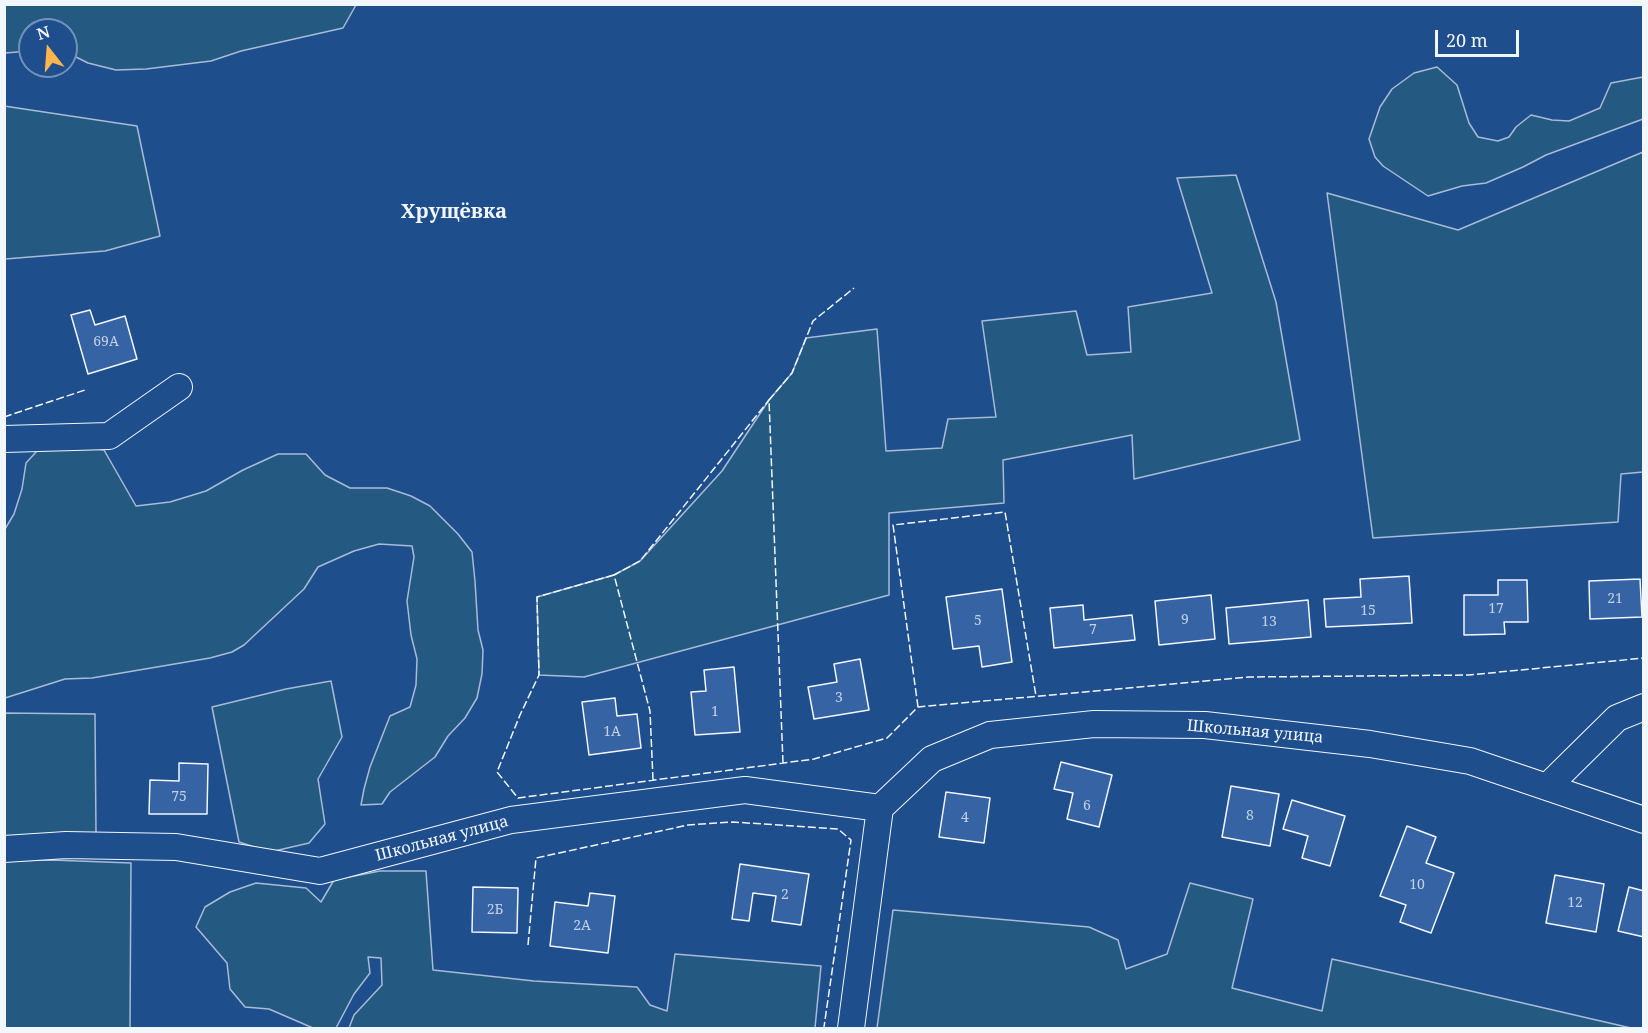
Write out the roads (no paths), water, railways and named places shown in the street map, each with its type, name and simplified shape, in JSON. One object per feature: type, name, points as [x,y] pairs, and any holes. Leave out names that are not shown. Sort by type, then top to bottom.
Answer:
[{"type":"street","points":[[4,440],[109,436],[179,387]]},
{"type":"street","points":[[1547,787],[1617,718],[1644,707]]},
{"type":"street","name":"Школьная улица","points":[[4,849],[66,845],[176,847],[320,872],[511,820],[745,790],[880,808],[932,759],[990,735],[1094,724],[1205,725],[1370,744],[1470,761],[1644,820]]},
{"type":"street","points":[[851,1029],[880,808]]},
{"type":"district","name":"Хрущёвка","points":[[454,212]]}]
